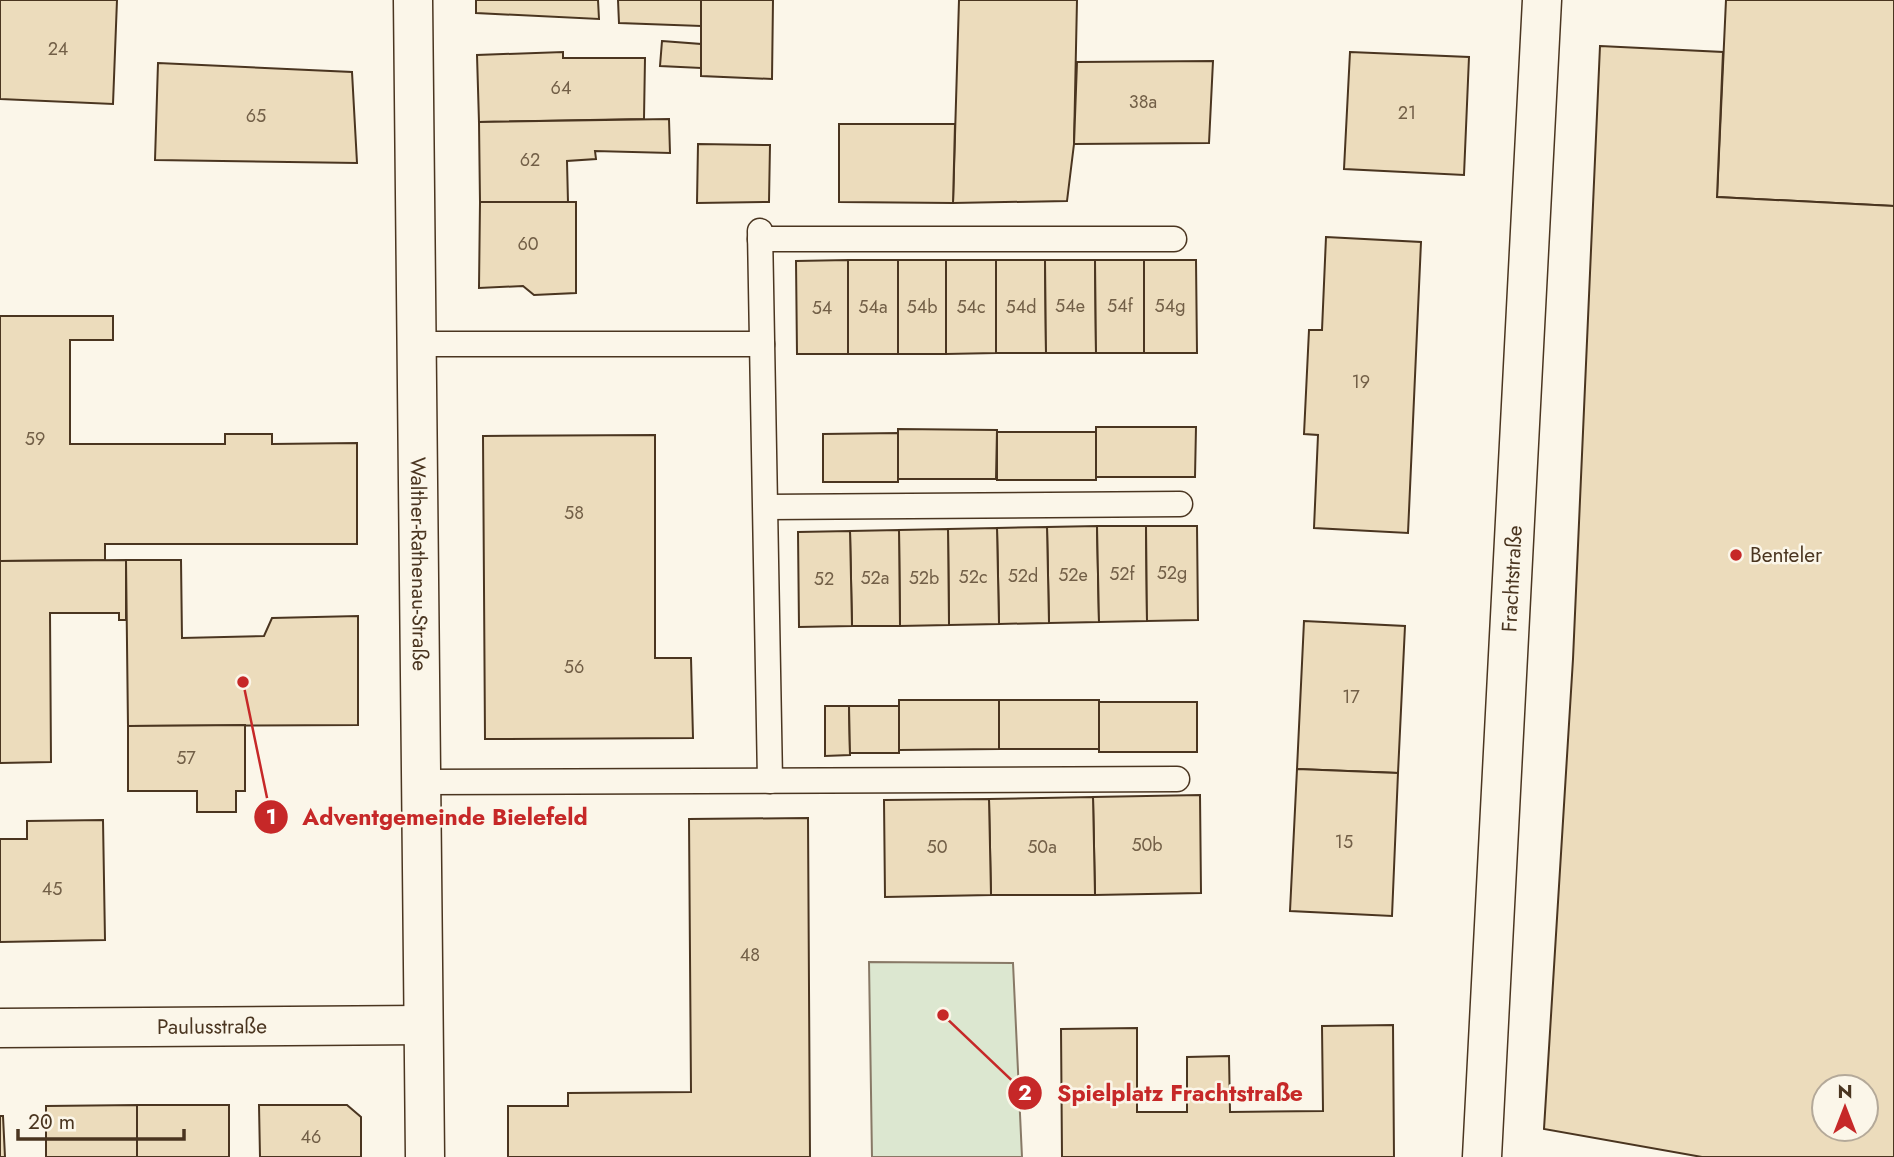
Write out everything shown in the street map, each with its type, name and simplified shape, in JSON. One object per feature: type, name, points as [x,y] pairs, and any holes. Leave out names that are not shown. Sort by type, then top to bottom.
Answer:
[{"type":"street","name":"Walther-Rathenau-Straße","points":[[413,0],[425,1157]]},
{"type":"street","name":"Frachtstraße","points":[[1482,1157],[1542,0]]},
{"type":"street","name":"Paulusstraße","points":[[0,1028],[424,1025]]},
{"type":"lane","points":[[770,781],[760,235],[1174,239]]},
{"type":"lane","points":[[417,344],[762,344]]},
{"type":"lane","points":[[766,507],[1180,504]]},
{"type":"lane","points":[[421,782],[1177,779]]},
{"type":"green space","points":[[869,962],[1013,963],[1022,1157],[872,1157]]},
{"type":"building","points":[[0,0],[117,0],[113,104],[0,99]]},
{"type":"building","points":[[476,0],[598,0],[599,19],[476,13]]},
{"type":"building","points":[[618,0],[701,0],[701,26],[619,23]]},
{"type":"building","points":[[701,0],[773,0],[772,79],[701,76]]},
{"type":"building","points":[[959,0],[1077,0],[1074,144],[1067,201],[953,203]]},
{"type":"building","points":[[1726,0],[1894,0],[1894,206],[1717,197]]},
{"type":"building","points":[[662,41],[701,44],[701,68],[660,66]]},
{"type":"building","name":"Benteler","points":[[1600,46],[1723,52],[1717,197],[1894,206],[1894,1157],[1702,1157],[1544,1129],[1573,659]]},
{"type":"building","points":[[563,52],[563,58],[645,58],[644,119],[479,122],[477,55]]},
{"type":"building","points":[[1350,52],[1469,57],[1464,175],[1344,169]]},
{"type":"building","points":[[1213,61],[1209,143],[1074,144],[1077,62]]},
{"type":"building","points":[[158,63],[352,72],[357,163],[155,160]]},
{"type":"building","points":[[669,119],[670,153],[595,151],[596,159],[567,161],[568,202],[480,202],[479,122]]},
{"type":"building","points":[[839,124],[955,124],[953,203],[839,202]]},
{"type":"building","points":[[698,144],[770,145],[769,202],[697,203]]},
{"type":"building","points":[[480,202],[576,202],[576,293],[534,295],[523,286],[479,288]]},
{"type":"building","points":[[1326,237],[1421,242],[1408,533],[1314,528],[1318,435],[1304,434],[1309,330],[1322,330]]},
{"type":"building","points":[[848,260],[848,354],[797,354],[796,261]]},
{"type":"building","points":[[848,260],[898,260],[898,354],[848,354]]},
{"type":"building","points":[[898,260],[946,260],[946,354],[898,354]]},
{"type":"building","points":[[946,260],[996,260],[996,353],[946,354]]},
{"type":"building","points":[[996,260],[1045,260],[1046,353],[996,353]]},
{"type":"building","points":[[1045,260],[1095,260],[1096,353],[1046,353]]},
{"type":"building","points":[[1095,260],[1144,260],[1144,353],[1096,353]]},
{"type":"building","points":[[1144,260],[1196,260],[1197,353],[1144,353]]},
{"type":"building","points":[[0,316],[113,316],[113,340],[70,340],[70,444],[225,444],[225,434],[272,434],[272,444],[357,443],[357,544],[105,544],[105,560],[0,561]]},
{"type":"building","points":[[1096,427],[1196,427],[1195,477],[1096,477]]},
{"type":"building","points":[[898,429],[997,430],[996,479],[898,479]]},
{"type":"building","points":[[997,432],[1096,432],[1096,480],[997,480]]},
{"type":"building","points":[[898,433],[898,482],[823,482],[823,434]]},
{"type":"building","points":[[655,435],[655,658],[691,658],[693,738],[485,739],[483,436]]},
{"type":"building","points":[[1097,526],[1099,622],[1049,623],[1047,527]]},
{"type":"building","points":[[1097,526],[1146,526],[1147,621],[1099,622]]},
{"type":"building","points":[[1146,526],[1197,526],[1198,620],[1147,621]]},
{"type":"building","points":[[1047,527],[1049,623],[999,624],[997,528]]},
{"type":"building","points":[[997,528],[999,624],[949,625],[948,529]]},
{"type":"building","points":[[948,529],[949,625],[900,626],[899,530]]},
{"type":"building","points":[[899,530],[900,626],[852,626],[850,531]]},
{"type":"building","points":[[850,531],[852,626],[799,627],[798,532]]},
{"type":"building","points":[[126,560],[181,560],[182,638],[264,636],[272,618],[358,616],[358,725],[128,726]]},
{"type":"building","points":[[126,560],[126,620],[119,620],[119,613],[50,613],[51,762],[0,763],[0,561]]},
{"type":"building","points":[[1304,621],[1405,626],[1398,773],[1297,769]]},
{"type":"building","points":[[899,700],[999,700],[999,749],[899,750]]},
{"type":"building","points":[[999,700],[1099,700],[1099,749],[999,749]]},
{"type":"building","points":[[1099,702],[1197,702],[1197,752],[1099,752]]},
{"type":"building","points":[[825,706],[849,706],[850,755],[825,756]]},
{"type":"building","points":[[849,706],[899,706],[899,753],[850,753]]},
{"type":"building","points":[[245,725],[245,791],[236,791],[236,812],[197,812],[197,791],[128,791],[128,726]]},
{"type":"building","points":[[1297,769],[1398,773],[1392,916],[1290,911]]},
{"type":"building","points":[[1200,795],[1201,893],[1095,895],[1093,797]]},
{"type":"building","points":[[1093,797],[1095,895],[991,895],[989,799]]},
{"type":"building","points":[[989,799],[991,895],[885,897],[884,800]]},
{"type":"building","points":[[808,818],[810,1157],[508,1157],[508,1106],[568,1106],[568,1093],[691,1092],[689,819]]},
{"type":"building","points":[[103,820],[105,940],[0,942],[0,839],[27,839],[27,821]]},
{"type":"building","points":[[1393,1025],[1394,1157],[1062,1157],[1061,1029],[1137,1028],[1137,1112],[1187,1112],[1187,1057],[1229,1056],[1230,1112],[1323,1111],[1322,1026]]},
{"type":"building","points":[[137,1105],[137,1157],[46,1157],[46,1106]]},
{"type":"building","points":[[137,1105],[229,1105],[229,1157],[137,1157]]},
{"type":"building","points":[[259,1105],[347,1105],[361,1117],[361,1157],[260,1157]]},
{"type":"building","points":[[0,1116],[3,1116],[5,1157],[0,1157]]},
{"type":"place","name":"Benteler","points":[[1736,555]]},
{"type":"place","name":"Adventgemeinde Bielefeld","points":[[243,682]]},
{"type":"place","name":"Spielplatz Frachtstraße","points":[[943,1015]]}]
